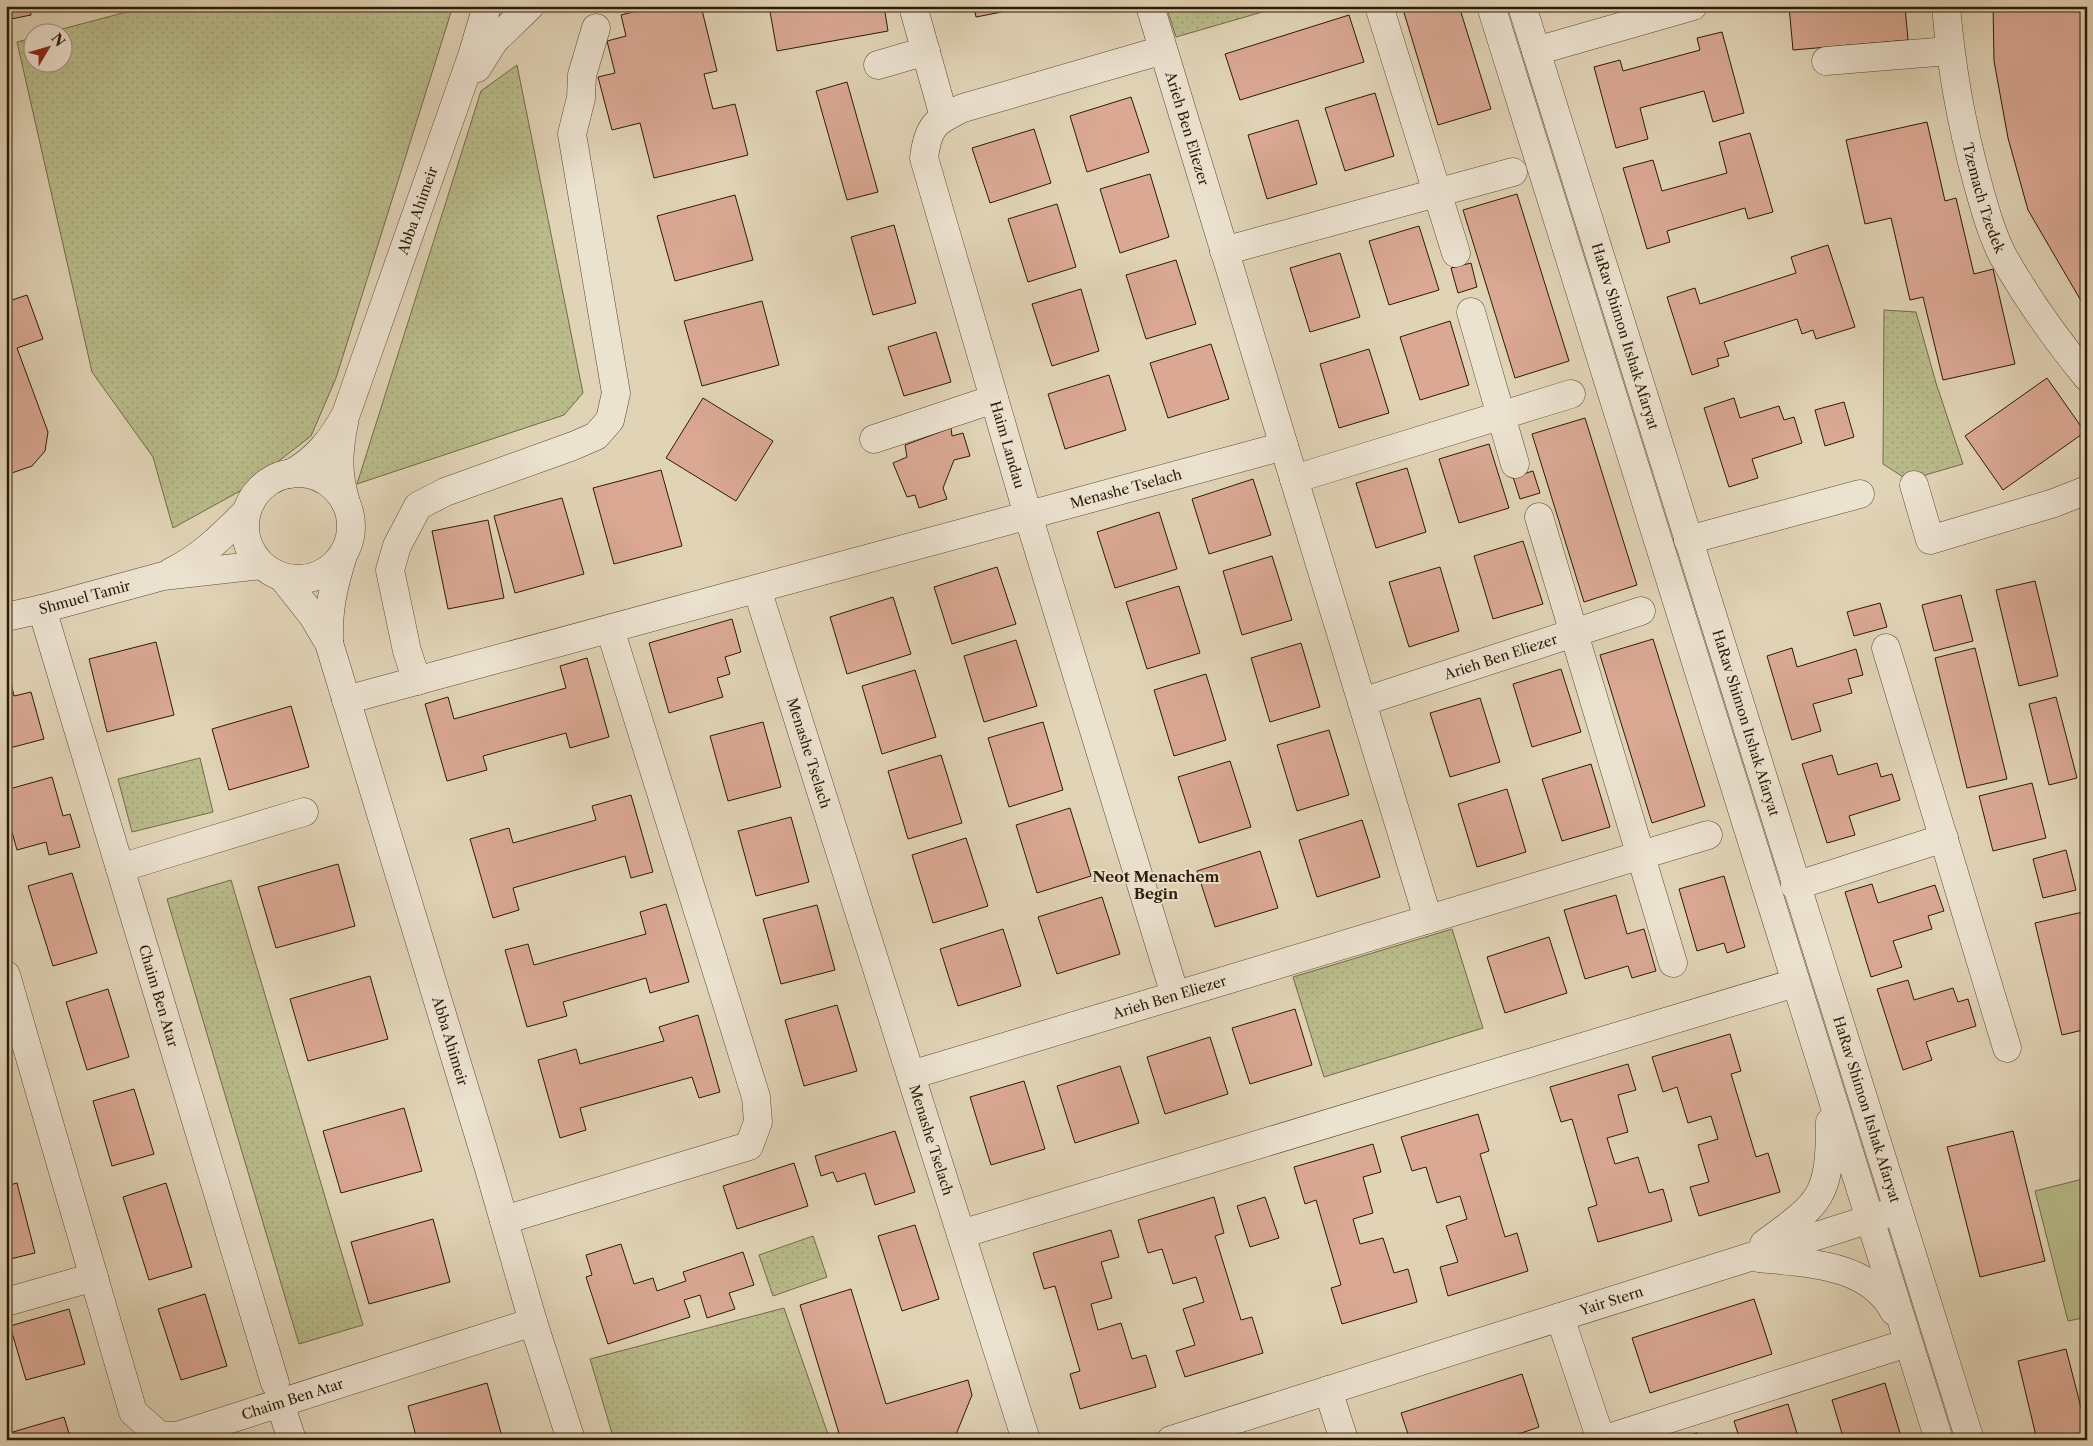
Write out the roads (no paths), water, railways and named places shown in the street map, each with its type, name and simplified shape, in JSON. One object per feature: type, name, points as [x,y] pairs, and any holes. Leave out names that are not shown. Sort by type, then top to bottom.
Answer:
[{"type":"street","name":"Abba Ahimeir","points":[[346,505],[338,464],[346,414],[487,6]]},
{"type":"street","points":[[455,103],[494,41],[530,6]]},
{"type":"street","points":[[913,6],[944,117]]},
{"type":"street","name":"Arieh Ben Eliezer","points":[[1150,6],[1428,919]]},
{"type":"street","points":[[1379,6],[1456,253]]},
{"type":"street","name":"HaRav Shimon Itshak Afaryat","points":[[1491,6],[1869,1219],[1898,1339],[1938,1440]]},
{"type":"street","name":"HaRav Shimon Itshak Afaryat","points":[[1522,6],[1795,886],[1970,1440]]},
{"type":"street","points":[[1536,50],[1693,6]]},
{"type":"street","name":"Tzemach Tzedek","points":[[1946,6],[1949,51],[1964,134],[1984,206],[2002,254],[2030,301],[2084,373]]},
{"type":"street","points":[[417,681],[407,651],[390,570],[397,546],[418,506],[445,492],[574,446],[596,436],[610,420],[616,393],[572,134],[581,98],[582,75],[596,28]]},
{"type":"street","name":"Haim Landau","points":[[1163,50],[963,108],[944,117],[933,126],[926,139],[924,158],[1028,515],[1176,995]]},
{"type":"street","points":[[878,65],[926,51]]},
{"type":"street","points":[[1826,61],[1949,51]]},
{"type":"street","points":[[1224,251],[1513,172]]},
{"type":"street","points":[[1471,312],[1516,464]]},
{"type":"street","points":[[1294,479],[1571,394]]},
{"type":"street","points":[[874,439],[994,399]]},
{"type":"street","name":"Abba Ahimeir","points":[[290,474],[303,467],[323,449],[346,414]]},
{"type":"street","name":"Menashe Tselach","points":[[1026,1440],[757,588],[1284,446]]},
{"type":"street","points":[[290,474],[307,474],[323,480],[337,490],[346,505],[351,522],[350,539],[343,555],[331,568],[317,576],[300,580],[273,572],[252,554],[245,526],[247,511],[253,498],[263,486],[276,478],[290,474]]},
{"type":"street","points":[[1914,485],[1930,540],[2054,503],[2087,490]]},
{"type":"street","points":[[1688,540],[1860,494]]},
{"type":"street","name":"Shmuel Tamir","points":[[6,617],[163,576],[191,562],[203,553],[247,511]]},
{"type":"street","points":[[1539,517],[1673,963]]},
{"type":"street","name":"Abba Ahimeir","points":[[329,643],[328,617],[331,593],[343,555]]},
{"type":"street","name":"Abba Ahimeir","points":[[273,572],[313,616],[329,643],[504,1220],[533,1322],[571,1440]]},
{"type":"street","name":"Shmuel Tamir","points":[[163,576],[273,572]]},
{"type":"street","points":[[346,700],[757,588]]},
{"type":"street","name":"Chaim Ben Atar","points":[[42,609],[278,1393]]},
{"type":"street","name":"Arieh Ben Eliezer","points":[[1362,702],[1641,611]]},
{"type":"street","points":[[504,1220],[748,1146],[758,1122],[756,1097],[610,629]]},
{"type":"street","points":[[1886,648],[2007,1048]]},
{"type":"street","points":[[120,868],[304,812]]},
{"type":"street","name":"Arieh Ben Eliezer","points":[[911,1075],[1708,835]]},
{"type":"street","points":[[1795,886],[1944,838]]},
{"type":"street","name":"Chaim Ben Atar","points":[[6,975],[15,1041],[94,1277],[133,1412],[160,1435],[177,1436],[278,1393],[533,1322]]},
{"type":"street","points":[[961,1234],[1795,983]]},
{"type":"street","points":[[1747,1257],[1803,1216],[1814,1205],[1821,1193],[1827,1177],[1830,1158],[1829,1093]]},
{"type":"street","name":"Yair Stern","points":[[1171,1440],[1897,1210]]},
{"type":"street","points":[[1560,1316],[1602,1440],[1898,1339],[1890,1304],[1875,1288],[1858,1277],[1814,1264],[1747,1257]]},
{"type":"street","points":[[6,1302],[94,1277]]},
{"type":"street","points":[[1328,1390],[1344,1440]]},
{"type":"street","points":[[278,1393],[292,1440]]},
{"type":"district","name":"Neot Menachem Begin","points":[[1156,886]]}]
